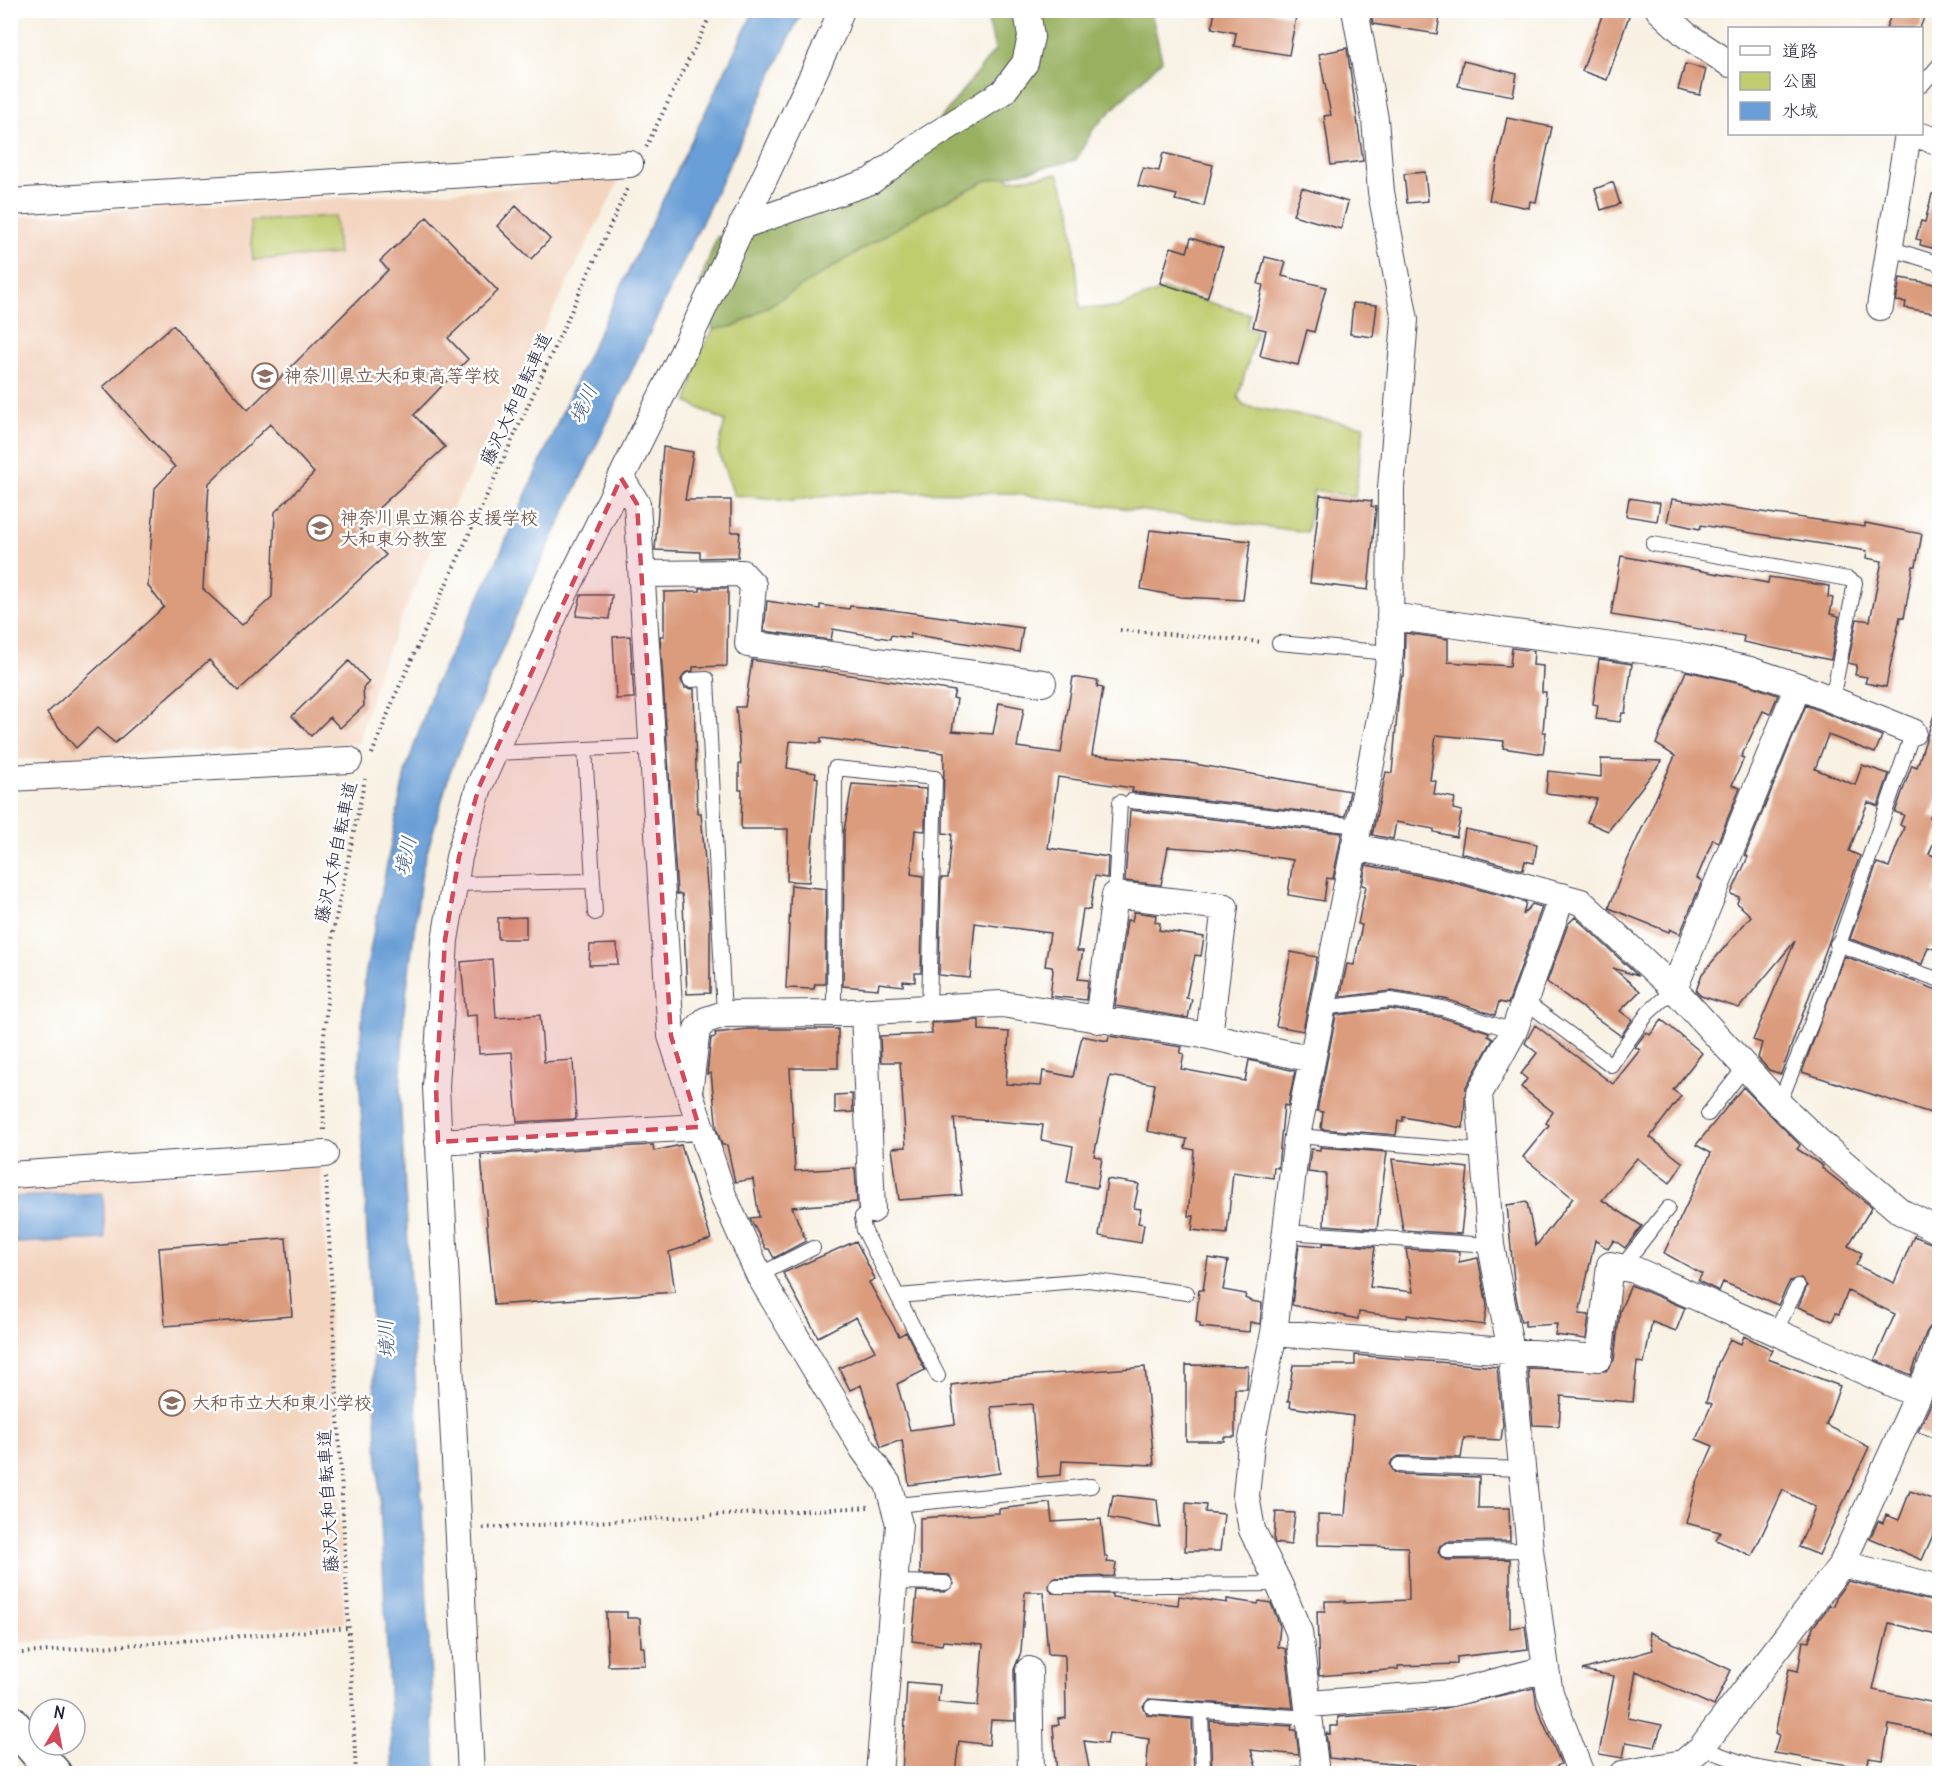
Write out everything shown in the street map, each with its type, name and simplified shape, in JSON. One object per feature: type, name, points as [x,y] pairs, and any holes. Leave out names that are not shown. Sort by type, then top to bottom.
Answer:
[{"type":"street","points":[[471,1773],[436,1087],[445,940],[454,884],[479,787],[556,610],[741,226],[833,32],[841,10]]},
{"type":"street","points":[[741,226],[871,181],[921,144],[1003,92],[1025,63],[1031,37],[1027,10]]},
{"type":"street","points":[[1310,1772],[1310,1711],[1299,1632],[1279,1584],[1251,1530],[1246,1496],[1251,1444],[1274,1333],[1284,1232],[1298,1136],[1390,653],[1391,488],[1405,320],[1381,192],[1375,118],[1355,10]]},
{"type":"street","points":[[1659,10],[1686,35],[1728,63]]},
{"type":"street","points":[[1880,307],[1908,135]]},
{"type":"street","points":[[1918,135],[1940,142]]},
{"type":"street","points":[[10,202],[634,168]]},
{"type":"street","points":[[621,478],[637,504],[671,1036],[723,1195],[759,1275],[863,1449],[888,1484],[896,1505],[899,1524],[879,1773]]},
{"type":"street","points":[[643,574],[742,573],[753,585],[748,644],[1043,683]]},
{"type":"street","points":[[1390,616],[1686,656],[1750,670],[1798,686],[1913,732]]},
{"type":"street","points":[[1674,989],[1798,686]]},
{"type":"street","points":[[10,778],[362,762]]},
{"type":"street","points":[[1356,837],[1581,902],[1674,989],[1779,1104],[1901,1212],[1940,1231]]},
{"type":"street","points":[[1098,1020],[1115,895],[1225,907],[1209,1036]]},
{"type":"street","points":[[1562,896],[1526,1002],[1514,1030],[1479,1094],[1491,1245],[1511,1352],[1530,1550],[1546,1668],[1550,1694],[1581,1773]]},
{"type":"street","points":[[689,1089],[697,1029],[706,1020],[724,1014],[834,1013],[1002,1004],[1209,1036],[1312,1059]]},
{"type":"street","points":[[864,1011],[872,1210]]},
{"type":"street","points":[[438,1142],[699,1127]]},
{"type":"street","points":[[10,1175],[325,1154]]},
{"type":"street","points":[[1274,1333],[1599,1358],[1610,1265],[1635,1270],[1918,1395]]},
{"type":"street","points":[[1622,1773],[1687,1762],[1842,1564],[1933,1362],[1940,1338]]},
{"type":"street","points":[[1842,1564],[1940,1588]]},
{"type":"street","points":[[1310,1711],[1452,1693],[1546,1668]]},
{"type":"street","points":[[1029,1670],[1031,1773]]},
{"type":"street","points":[[10,1721],[56,1773]]},
{"type":"lane","points":[[1923,84],[1940,64]]},
{"type":"lane","points":[[1889,248],[1940,264]]},
{"type":"lane","points":[[1653,544],[1848,579],[1855,584],[1832,700]]},
{"type":"lane","points":[[1279,643],[1390,653]]},
{"type":"lane","points":[[690,680],[707,679],[724,1014]]},
{"type":"lane","points":[[1779,1104],[1813,1019],[1837,944],[1913,732]]},
{"type":"lane","points":[[495,753],[653,747]]},
{"type":"lane","points":[[585,749],[595,913]]},
{"type":"lane","points":[[834,1013],[835,768],[935,778],[929,1007]]},
{"type":"lane","points":[[1115,895],[1125,801],[1356,837]]},
{"type":"lane","points":[[454,884],[593,881]]},
{"type":"lane","points":[[1837,944],[1940,980]]},
{"type":"lane","points":[[1526,1002],[1611,1065],[1648,1012],[1674,989]]},
{"type":"lane","points":[[1321,1008],[1390,1000],[1442,1008],[1514,1030]]},
{"type":"lane","points":[[1708,1114],[1745,1067]]},
{"type":"lane","points":[[1298,1136],[1482,1151]]},
{"type":"lane","points":[[1621,1268],[1668,1208]]},
{"type":"lane","points":[[872,1210],[862,1217],[864,1230],[938,1376]]},
{"type":"lane","points":[[1284,1232],[1491,1245]]},
{"type":"lane","points":[[759,1275],[813,1248]]},
{"type":"lane","points":[[898,1296],[1088,1280],[1187,1293]]},
{"type":"lane","points":[[1775,1332],[1798,1286]]},
{"type":"lane","points":[[1399,1465],[1523,1469]]},
{"type":"lane","points":[[896,1505],[1091,1486]]},
{"type":"lane","points":[[1447,1551],[1530,1550]]},
{"type":"lane","points":[[894,1582],[945,1583]]},
{"type":"lane","points":[[1057,1586],[1279,1584]]},
{"type":"lane","points":[[1152,1707],[1310,1711]]},
{"type":"lane","points":[[1202,1710],[1203,1773]]},
{"type":"lane","points":[[1687,1762],[1752,1766],[1798,1773]]},
{"type":"path","name":"藤沢大和自転車道","points":[[356,1773],[322,1060],[333,932],[362,762],[404,677],[634,168],[713,10]]},
{"type":"path","points":[[1120,630],[1279,643]]},
{"type":"path","points":[[458,1530],[896,1505]]},
{"type":"path","points":[[10,1654],[349,1628]]},
{"type":"highlighted area","points":[[621,478],[637,504],[671,1036],[699,1127],[438,1142],[436,1087],[445,940],[459,857],[479,787]]},
{"type":"shaded area","name":"神奈川県立大和東高等学校","points":[[623,173],[426,561],[378,673],[359,743],[11,760],[11,217],[512,188]]},
{"type":"shaded area","name":"大和市立大和東小学校","points":[[321,1165],[345,1623],[11,1643],[11,1183]]},
{"type":"green space","points":[[986,11],[1151,11],[1162,60],[1094,128],[1076,160],[985,181],[920,214],[736,326],[713,330],[700,282],[717,237],[808,215],[937,123],[995,50]]},
{"type":"green space","points":[[999,165],[1009,180],[1058,174],[1071,209],[1080,308],[1116,308],[1164,289],[1250,314],[1246,328],[1257,332],[1238,397],[1244,406],[1364,426],[1355,497],[1314,490],[1307,532],[1007,493],[868,492],[791,500],[734,495],[718,451],[725,421],[687,402],[700,353],[736,289]]},
{"type":"green space","points":[[335,216],[338,254],[253,260],[250,221]]},
{"type":"water","name":"境川","points":[[754,11],[802,11],[523,600],[450,772],[422,870],[404,1011],[400,1095],[436,1773],[393,1773],[359,1067],[365,976],[405,773],[434,686],[492,572],[578,376]]},
{"type":"water","points":[[103,1193],[105,1239],[16,1243],[14,1197]]},
{"type":"building","points":[[1215,10],[1261,10],[1296,17],[1289,55],[1234,46],[1236,33],[1212,28]]},
{"type":"building","points":[[1370,10],[1441,10],[1437,34],[1373,24]]},
{"type":"building","points":[[1604,10],[1631,10],[1607,80],[1582,71]]},
{"type":"building","points":[[1893,10],[1927,10],[1920,27],[1886,27]]},
{"type":"building","points":[[1347,48],[1363,161],[1331,165],[1324,116],[1331,115],[1319,54]]},
{"type":"building","points":[[1463,61],[1517,74],[1513,96],[1458,86]]},
{"type":"building","points":[[1685,64],[1706,69],[1700,95],[1678,90]]},
{"type":"building","points":[[1507,118],[1552,127],[1536,202],[1530,201],[1529,208],[1489,200]]},
{"type":"building","points":[[1163,153],[1213,165],[1204,206],[1175,200],[1177,195],[1138,186],[1143,168],[1159,171]]},
{"type":"building","points":[[1425,172],[1428,201],[1407,203],[1404,174]]},
{"type":"building","points":[[1613,182],[1620,204],[1601,210],[1595,189]]},
{"type":"building","points":[[1302,188],[1348,202],[1341,229],[1293,215]]},
{"type":"building","points":[[1932,194],[1940,195],[1940,250],[1920,245],[1921,240],[1916,239],[1921,221],[1925,222]]},
{"type":"building","points":[[516,206],[550,239],[531,259],[497,226]]},
{"type":"building","points":[[427,217],[498,291],[448,338],[468,359],[414,415],[445,447],[358,527],[386,555],[238,691],[209,660],[115,743],[97,728],[76,748],[47,713],[164,607],[148,586],[155,488],[175,467],[103,387],[173,325],[248,410],[388,270],[380,261]],"holes":[[[270,424],[314,473],[275,512],[272,597],[242,625],[203,589],[209,483]]]},
{"type":"building","points":[[1191,238],[1223,248],[1207,298],[1160,283],[1171,247],[1187,252]]},
{"type":"building","points":[[1265,257],[1286,262],[1282,276],[1326,287],[1314,332],[1307,330],[1298,365],[1260,356],[1266,330],[1253,327],[1263,285],[1258,284]]},
{"type":"building","points":[[1900,278],[1940,285],[1940,314],[1905,308],[1906,302],[1896,301]]},
{"type":"building","points":[[1353,303],[1377,305],[1373,337],[1350,334]]},
{"type":"building","points":[[663,447],[693,452],[685,500],[731,500],[731,532],[740,532],[738,557],[700,558],[700,552],[655,550]]},
{"type":"building","points":[[1320,495],[1372,501],[1371,506],[1376,507],[1368,590],[1310,583]]},
{"type":"building","points":[[1629,498],[1660,503],[1657,521],[1626,516]]},
{"type":"building","points":[[1672,499],[1865,527],[1865,523],[1922,534],[1916,566],[1913,566],[1904,618],[1900,617],[1886,687],[1865,683],[1867,677],[1855,675],[1857,665],[1848,663],[1857,619],[1870,621],[1882,561],[1866,558],[1867,551],[1701,525],[1700,529],[1667,522]]},
{"type":"building","points":[[1150,530],[1250,541],[1243,600],[1181,597],[1141,589]]},
{"type":"building","points":[[1621,556],[1768,583],[1769,577],[1829,586],[1828,597],[1833,598],[1830,614],[1839,616],[1831,660],[1743,642],[1744,636],[1611,615]]},
{"type":"building","points":[[700,588],[728,588],[727,666],[693,667],[693,671],[685,673],[681,680],[685,688],[694,689],[697,813],[701,813],[710,921],[710,993],[687,994],[683,903],[682,894],[677,894],[660,636],[664,636],[664,592],[700,591]]},
{"type":"building","points":[[581,595],[612,595],[609,619],[576,616]]},
{"type":"building","points":[[767,601],[820,609],[820,605],[849,609],[850,606],[884,609],[1023,628],[1019,652],[910,634],[910,638],[891,635],[890,639],[833,629],[831,640],[764,631]]},
{"type":"building","points":[[1405,633],[1448,639],[1448,662],[1510,666],[1512,648],[1534,651],[1533,665],[1543,666],[1542,692],[1546,692],[1543,732],[1546,732],[1543,754],[1503,748],[1504,741],[1436,735],[1430,780],[1436,781],[1434,794],[1455,798],[1453,809],[1462,811],[1456,837],[1434,832],[1434,829],[1396,822],[1393,839],[1372,835],[1386,772],[1392,773],[1399,692],[1402,676],[1404,676]]},
{"type":"building","points":[[630,636],[634,698],[616,699],[613,637]]},
{"type":"building","points":[[1599,659],[1632,664],[1625,713],[1622,713],[1620,722],[1596,719],[1598,705],[1593,704]]},
{"type":"building","points":[[752,660],[955,691],[953,698],[957,699],[952,731],[993,734],[999,703],[1024,708],[1017,747],[1061,753],[1073,677],[1098,681],[1097,687],[1103,688],[1092,755],[1189,763],[1350,791],[1345,816],[1132,792],[1133,788],[1058,777],[1048,848],[1108,857],[1107,878],[1095,876],[1090,910],[1083,909],[1077,951],[1083,951],[1078,979],[1088,980],[1086,1000],[1050,996],[1053,971],[1052,967],[1045,966],[1050,933],[975,923],[970,978],[939,975],[941,878],[948,878],[952,834],[943,833],[944,753],[821,738],[821,743],[790,741],[787,768],[816,773],[815,777],[818,778],[809,882],[787,881],[788,829],[741,829],[742,790],[739,790],[739,764],[741,764],[736,707],[745,707]]},
{"type":"building","points":[[349,661],[369,682],[363,688],[364,706],[340,728],[330,717],[311,736],[292,716]]},
{"type":"building","points":[[1686,671],[1746,684],[1778,695],[1770,714],[1763,711],[1741,757],[1744,758],[1732,785],[1740,788],[1718,842],[1713,839],[1697,878],[1702,881],[1680,934],[1670,929],[1669,932],[1609,908],[1623,870],[1675,756],[1656,744]]},
{"type":"building","points":[[1806,705],[1882,736],[1875,753],[1828,735],[1815,769],[1855,785],[1862,765],[1889,774],[1878,806],[1868,802],[1849,851],[1860,856],[1781,1074],[1769,1070],[1758,1058],[1762,1043],[1753,1040],[1795,941],[1739,1008],[1701,996],[1696,991],[1702,974],[1751,916],[1737,903],[1739,897],[1731,894],[1748,857],[1745,855]]},
{"type":"building","points":[[1936,709],[1940,710],[1940,791],[1930,817],[1940,820],[1940,827],[1929,854],[1940,858],[1940,876],[1934,893],[1940,895],[1940,951],[1928,947],[1922,964],[1850,939],[1877,863],[1889,867],[1904,827],[1900,825],[1904,815],[1895,812],[1912,765],[1917,767]]},
{"type":"building","points":[[1601,759],[1662,761],[1608,831],[1587,822],[1597,799],[1546,793],[1548,771],[1601,777]]},
{"type":"building","points":[[852,784],[926,789],[925,831],[915,830],[911,874],[923,876],[921,973],[915,973],[915,982],[903,981],[903,986],[879,983],[878,989],[843,986],[844,831]]},
{"type":"building","points":[[1130,810],[1342,833],[1333,879],[1327,878],[1324,901],[1288,895],[1293,860],[1229,851],[1168,847],[1161,885],[1125,881]]},
{"type":"building","points":[[1465,829],[1537,844],[1534,863],[1525,861],[1523,870],[1461,853]]},
{"type":"building","points":[[1366,865],[1448,881],[1526,902],[1523,915],[1532,904],[1542,907],[1508,1004],[1499,1002],[1495,1015],[1445,999],[1391,991],[1340,997],[1347,964],[1354,965],[1362,925],[1358,924],[1366,886],[1362,885]]},
{"type":"building","points":[[791,885],[826,889],[825,984],[815,984],[814,989],[786,988]]},
{"type":"building","points":[[1134,912],[1156,915],[1155,922],[1160,923],[1159,930],[1204,937],[1201,956],[1195,955],[1186,998],[1192,999],[1188,1018],[1115,1006],[1127,920],[1132,921]]},
{"type":"building","points":[[526,917],[526,939],[498,939],[498,918]]},
{"type":"building","points":[[1575,917],[1638,976],[1613,968],[1640,991],[1620,1011],[1632,1020],[1621,1036],[1547,982],[1568,924]]},
{"type":"building","points":[[617,944],[618,964],[589,965],[590,945]]},
{"type":"building","points":[[1291,952],[1317,957],[1303,1031],[1276,1026]]},
{"type":"building","points":[[1844,956],[1940,991],[1940,1116],[1802,1072]]},
{"type":"building","points":[[492,959],[496,1018],[540,1015],[544,1062],[573,1060],[576,1119],[517,1122],[512,1052],[479,1054],[477,1015],[466,1016],[461,962]]},
{"type":"building","points":[[1390,1009],[1440,1017],[1489,1032],[1488,1036],[1493,1039],[1466,1087],[1463,1128],[1403,1117],[1403,1121],[1398,1121],[1396,1135],[1321,1129],[1323,1112],[1317,1111],[1336,1015]]},
{"type":"building","points":[[979,1020],[979,1030],[1009,1032],[1006,1084],[1041,1086],[1043,1071],[1073,1077],[1082,1036],[1108,1041],[1109,1036],[1182,1047],[1180,1053],[1184,1054],[1181,1069],[1245,1081],[1249,1060],[1295,1071],[1288,1106],[1284,1105],[1278,1168],[1274,1167],[1273,1178],[1233,1172],[1227,1234],[1192,1230],[1194,1216],[1188,1216],[1194,1150],[1185,1148],[1187,1139],[1147,1131],[1155,1084],[1110,1076],[1094,1156],[1102,1158],[1097,1188],[1067,1182],[1073,1146],[1041,1140],[1043,1125],[954,1118],[962,1195],[899,1200],[892,1148],[906,1147],[900,1062],[881,1062],[880,1036],[932,1034],[931,1023]]},
{"type":"building","points":[[1662,1020],[1702,1053],[1673,1090],[1681,1096],[1650,1137],[1683,1163],[1670,1183],[1637,1158],[1602,1200],[1642,1226],[1625,1248],[1614,1240],[1608,1249],[1595,1240],[1579,1314],[1589,1315],[1586,1339],[1555,1335],[1557,1324],[1525,1326],[1525,1321],[1521,1322],[1515,1292],[1507,1205],[1527,1202],[1536,1246],[1573,1198],[1523,1157],[1549,1125],[1546,1123],[1553,1112],[1521,1087],[1527,1079],[1521,1074],[1537,1053],[1525,1043],[1535,1025],[1613,1084],[1640,1050],[1635,1047],[1646,1032],[1650,1035]]},
{"type":"building","points":[[748,1029],[838,1029],[838,1068],[790,1068],[795,1171],[855,1168],[857,1202],[792,1207],[806,1241],[774,1258],[769,1249],[766,1249],[750,1218],[759,1217],[753,1179],[735,1182],[727,1145],[722,1145],[717,1130],[711,1073],[707,1074],[711,1038],[716,1037],[715,1033]]},
{"type":"building","points":[[1743,1087],[1800,1145],[1797,1149],[1823,1166],[1822,1168],[1872,1207],[1848,1246],[1862,1253],[1856,1265],[1894,1283],[1914,1236],[1940,1247],[1940,1323],[1930,1327],[1926,1333],[1911,1375],[1875,1360],[1895,1314],[1848,1291],[1839,1314],[1836,1313],[1832,1321],[1798,1307],[1807,1286],[1801,1278],[1790,1281],[1778,1305],[1723,1282],[1719,1291],[1698,1281],[1702,1274],[1664,1253],[1711,1153],[1696,1145]]},
{"type":"building","points":[[852,1094],[853,1112],[835,1113],[835,1095]]},
{"type":"building","points":[[653,1145],[654,1151],[681,1145],[711,1239],[669,1252],[675,1292],[494,1305],[481,1155]]},
{"type":"building","points":[[1320,1147],[1387,1152],[1377,1229],[1324,1225],[1326,1174],[1308,1172],[1311,1149],[1320,1150]]},
{"type":"building","points":[[1392,1159],[1468,1168],[1461,1234],[1403,1230]]},
{"type":"building","points":[[1107,1179],[1139,1184],[1134,1208],[1141,1209],[1138,1223],[1144,1224],[1141,1243],[1099,1236]]},
{"type":"building","points":[[286,1238],[292,1316],[165,1326],[159,1248]]},
{"type":"building","points":[[856,1241],[875,1279],[869,1282],[899,1336],[906,1332],[925,1370],[897,1384],[910,1430],[955,1424],[951,1385],[1012,1377],[1145,1367],[1154,1465],[1062,1461],[1061,1475],[1038,1477],[1032,1404],[991,1407],[1000,1473],[909,1485],[902,1440],[881,1447],[861,1385],[850,1390],[839,1368],[875,1351],[856,1317],[818,1337],[783,1273]]},
{"type":"building","points":[[1323,1243],[1375,1247],[1370,1287],[1413,1292],[1406,1249],[1460,1252],[1459,1262],[1478,1258],[1487,1305],[1484,1325],[1407,1315],[1407,1318],[1359,1312],[1358,1319],[1292,1305],[1299,1244],[1323,1246]]},
{"type":"building","points":[[1208,1258],[1228,1261],[1223,1290],[1246,1294],[1245,1298],[1262,1303],[1260,1324],[1250,1322],[1249,1332],[1200,1327],[1200,1323],[1196,1322],[1199,1290],[1203,1290]]},
{"type":"building","points":[[1631,1285],[1685,1308],[1676,1331],[1652,1322],[1644,1363],[1637,1362],[1633,1402],[1561,1396],[1559,1426],[1533,1425],[1528,1368],[1606,1371],[1614,1360],[1620,1311]]},
{"type":"building","points":[[1744,1336],[1773,1350],[1768,1359],[1840,1386],[1826,1425],[1869,1447],[1819,1555],[1799,1547],[1815,1507],[1783,1490],[1752,1556],[1716,1540],[1720,1532],[1686,1523],[1696,1485],[1713,1446],[1696,1439],[1712,1404],[1706,1402],[1718,1363],[1730,1339],[1741,1344]]},
{"type":"building","points":[[1355,1355],[1497,1367],[1503,1425],[1501,1440],[1464,1438],[1461,1458],[1399,1456],[1392,1460],[1390,1465],[1394,1472],[1399,1474],[1479,1477],[1478,1508],[1509,1508],[1510,1541],[1447,1542],[1440,1546],[1438,1552],[1442,1558],[1447,1560],[1510,1559],[1510,1628],[1525,1626],[1528,1649],[1457,1657],[1457,1664],[1398,1666],[1398,1669],[1319,1676],[1317,1611],[1325,1611],[1325,1601],[1345,1601],[1345,1603],[1409,1600],[1408,1547],[1318,1545],[1318,1515],[1345,1516],[1353,1416],[1290,1407],[1291,1401],[1288,1401],[1293,1365],[1355,1365]]},
{"type":"building","points":[[1186,1365],[1248,1366],[1247,1389],[1235,1389],[1235,1437],[1224,1437],[1224,1441],[1186,1441]]},
{"type":"building","points":[[1940,1384],[1940,1441],[1918,1432]]},
{"type":"building","points":[[1910,1491],[1940,1502],[1940,1519],[1922,1560],[1870,1538],[1878,1521],[1883,1523],[1886,1515],[1899,1520]]},
{"type":"building","points":[[1113,1495],[1157,1500],[1160,1528],[1109,1518]]},
{"type":"building","points":[[1050,1503],[1052,1522],[1101,1519],[1105,1557],[1108,1557],[1107,1562],[1116,1563],[1114,1576],[1053,1578],[1048,1586],[1052,1593],[1112,1594],[1112,1597],[1178,1605],[1179,1596],[1227,1603],[1227,1599],[1258,1604],[1259,1601],[1271,1603],[1280,1626],[1278,1647],[1286,1649],[1293,1708],[1149,1699],[1143,1706],[1147,1715],[1192,1719],[1194,1773],[1146,1773],[1149,1739],[1109,1733],[1107,1744],[1084,1741],[1090,1773],[1057,1773],[1053,1726],[1059,1725],[1058,1719],[1066,1718],[1065,1657],[1048,1654],[1043,1592],[1025,1592],[1021,1652],[1014,1670],[1015,1721],[991,1720],[989,1745],[959,1741],[955,1773],[902,1773],[907,1682],[940,1685],[938,1702],[978,1706],[983,1644],[943,1641],[942,1645],[912,1641],[917,1591],[945,1592],[954,1584],[949,1575],[920,1574],[920,1518],[999,1513],[999,1509]]},
{"type":"building","points":[[1186,1503],[1206,1505],[1205,1512],[1224,1514],[1220,1551],[1185,1551]]},
{"type":"building","points":[[1276,1512],[1295,1513],[1291,1545],[1275,1543]]},
{"type":"building","points":[[1848,1581],[1940,1603],[1940,1636],[1889,1623],[1873,1690],[1940,1704],[1940,1735],[1889,1725],[1883,1760],[1869,1758],[1867,1768],[1774,1753],[1779,1735],[1775,1733],[1789,1669],[1798,1671],[1803,1641],[1809,1642],[1813,1627],[1830,1605],[1834,1606],[1836,1597]]},
{"type":"building","points":[[606,1612],[627,1612],[627,1618],[640,1618],[641,1647],[644,1647],[645,1665],[608,1666]]},
{"type":"building","points":[[1649,1632],[1731,1670],[1714,1706],[1636,1671],[1628,1718],[1662,1725],[1655,1747],[1626,1742],[1623,1758],[1599,1754],[1614,1676],[1582,1670],[1653,1650]]},
{"type":"building","points":[[1534,1688],[1537,1707],[1561,1764],[1543,1773],[1434,1773],[1430,1766],[1415,1771],[1414,1766],[1329,1758],[1326,1733],[1330,1734],[1330,1726],[1338,1726],[1338,1717],[1431,1711]]},
{"type":"building","points":[[1210,1721],[1292,1726],[1291,1730],[1296,1730],[1299,1755],[1251,1750],[1258,1773],[1212,1773]]},
{"type":"place","name":"神奈川県立大和東高等学校","points":[[265,376]]},
{"type":"place","name":"神奈川県立瀬谷支援学校 大和東分教室","points":[[320,528]]},
{"type":"place","name":"大和市立大和東小学校","points":[[172,1403]]}]
